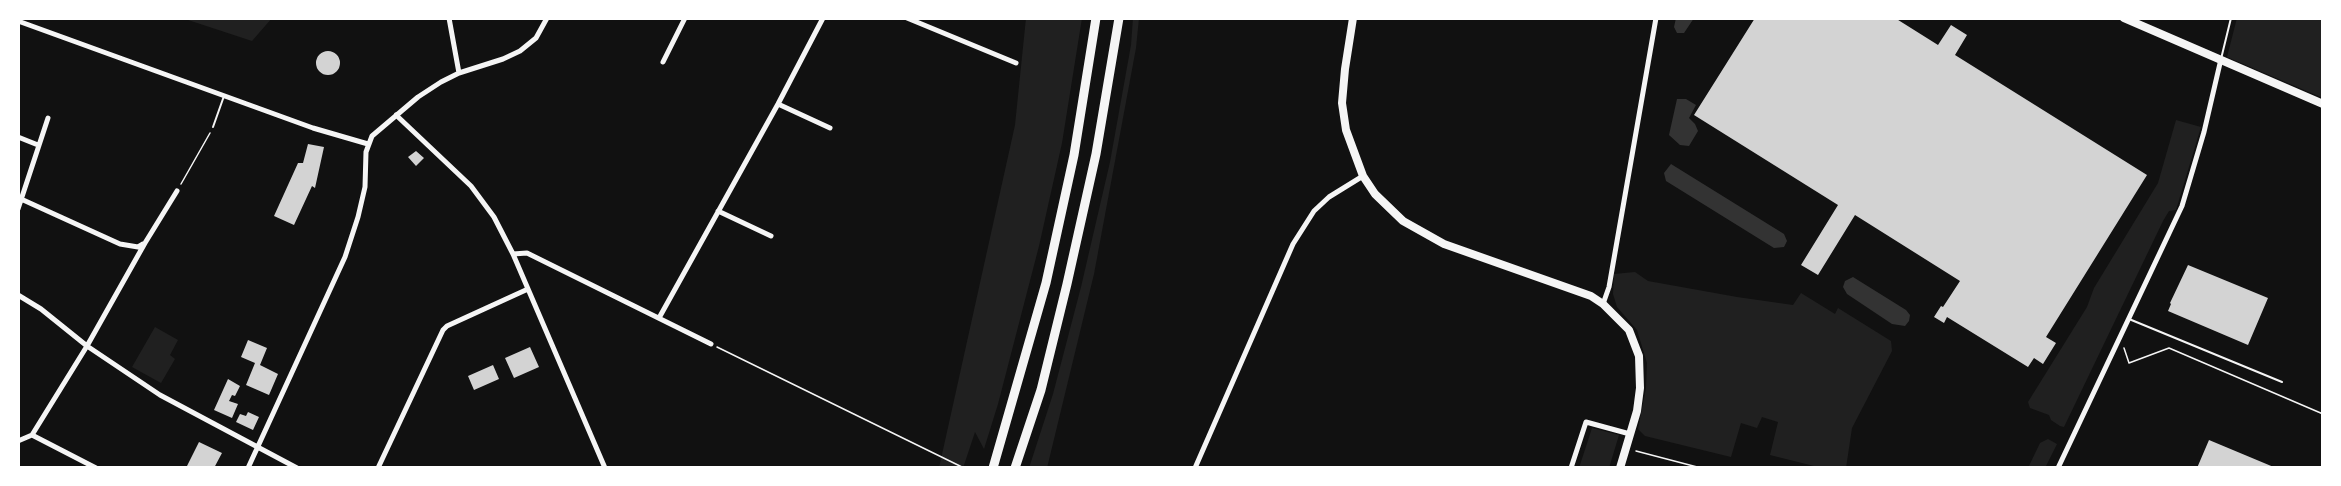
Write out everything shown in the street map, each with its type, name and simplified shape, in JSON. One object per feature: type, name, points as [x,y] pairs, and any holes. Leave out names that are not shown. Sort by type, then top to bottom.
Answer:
[{"type":"highway","points":[[993,468],[1046,283],[1074,155],[1096,18]]},
{"type":"highway","points":[[1015,468],[1041,390],[1067,284],[1096,154],[1119,18]]},
{"type":"main road","points":[[1353,18],[1344,69],[1342,103],[1346,130],[1363,176],[1391,212],[1418,231],[1453,247],[1575,289],[1603,304],[1629,330],[1640,356],[1640,388],[1620,468]]},
{"type":"main road","points":[[2124,18],[2323,104]]},
{"type":"street","points":[[449,18],[459,73]]},
{"type":"street","points":[[663,62],[684,18]]},
{"type":"street","points":[[659,318],[823,18]]},
{"type":"street","points":[[907,18],[1016,63]]},
{"type":"street","points":[[1603,304],[1609,287],[1625,202],[1656,18]]},
{"type":"street","points":[[248,468],[345,257],[365,187],[368,144],[372,136],[423,94],[459,73],[520,51],[536,38],[546,19]]},
{"type":"street","points":[[18,21],[313,128],[368,144]]},
{"type":"street","points":[[2058,468],[2182,206],[2207,121],[2221,60]]},
{"type":"street","points":[[778,104],[830,128]]},
{"type":"street","points":[[396,115],[471,186],[494,217],[513,254],[605,468]]},
{"type":"street","points":[[18,209],[48,118]]},
{"type":"street","points":[[18,137],[38,145]]},
{"type":"street","points":[[1195,468],[1293,243],[1314,211],[1329,197],[1363,176]]},
{"type":"street","points":[[18,441],[32,435],[87,346],[177,191]]},
{"type":"street","points":[[21,199],[120,244],[138,247],[145,243]]},
{"type":"street","points":[[718,211],[771,237]]},
{"type":"street","points":[[513,254],[527,253],[711,344]]},
{"type":"street","points":[[378,468],[443,330],[447,326],[528,289]]},
{"type":"street","points":[[18,295],[41,309],[87,346],[160,395],[297,468]]},
{"type":"street","points":[[1571,468],[1586,422],[1630,434]]},
{"type":"street","points":[[32,435],[96,468]]},
{"type":"lane","points":[[2221,60],[2231,18]]},
{"type":"lane","points":[[213,127],[224,96]]},
{"type":"lane","points":[[2129,319],[2282,382]]},
{"type":"path","points":[[177,191],[213,127]]},
{"type":"path","points":[[2120,338],[2129,363],[2169,348],[2323,414]]},
{"type":"path","points":[[711,344],[964,468]]},
{"type":"path","points":[[1626,448],[1701,468]]},
{"type":"shaded area","points":[[182,18],[272,18],[252,41]]},
{"type":"shaded area","points":[[1026,18],[1082,18],[1062,143],[1039,246],[984,449],[975,432],[963,468],[939,468],[1015,125]]},
{"type":"shaded area","points":[[1133,18],[1139,18],[1136,48],[1094,274],[1047,468],[1029,468],[1053,394],[1110,162],[1131,45]]},
{"type":"shaded area","points":[[1676,18],[1694,18],[1684,33],[1677,33],[1674,27]]},
{"type":"shaded area","points":[[2237,18],[2323,18],[2323,98],[2227,57]]},
{"type":"shaded area","points":[[1677,99],[1686,99],[1696,105],[1689,118],[1698,131],[1689,146],[1680,145],[1669,135]]},
{"type":"shaded area","points":[[2176,120],[2201,127],[2176,210],[2169,211],[2163,221],[2064,427],[2060,426],[2051,420],[2049,415],[2030,408],[2028,402],[2087,307],[2094,288],[2158,183]]},
{"type":"shaded area","points":[[1671,164],[1784,234],[1787,241],[1784,247],[1774,248],[1666,181],[1664,173]]},
{"type":"shaded area","points":[[1635,272],[1648,281],[1793,305],[1801,293],[1835,314],[1838,308],[1891,341],[1892,351],[1852,428],[1846,468],[1822,468],[1770,455],[1778,422],[1762,417],[1757,428],[1741,423],[1731,457],[1645,436],[1638,429],[1646,388],[1647,363],[1637,330],[1617,307],[1613,294],[1614,274]]},
{"type":"shaded area","points":[[1853,277],[1906,310],[1910,315],[1905,326],[1892,324],[1847,294],[1843,287],[1845,281]]},
{"type":"shaded area","points":[[155,327],[178,340],[170,355],[175,359],[161,383],[132,367]]},
{"type":"shaded area","points":[[1592,428],[1619,435],[1609,468],[1579,468]]},
{"type":"shaded area","points":[[2048,439],[2057,444],[2045,468],[2028,468],[2040,443]]},
{"type":"building","points":[[1755,18],[1895,18],[1938,45],[1951,25],[1967,35],[1955,55],[2147,175],[2046,337],[2056,343],[2043,364],[2034,358],[2028,367],[1947,317],[1944,323],[1934,317],[1960,281],[1855,215],[1818,275],[1801,265],[1838,205],[1694,115]]},
{"type":"building","points":[[328,51],[337,54],[340,63],[337,72],[328,75],[319,72],[316,63],[319,54]]},
{"type":"building","points":[[308,144],[324,147],[315,188],[312,186],[294,225],[274,216],[298,163],[303,163]]},
{"type":"building","points":[[416,151],[424,158],[416,166],[408,157]]},
{"type":"building","points":[[2188,265],[2268,298],[2248,345],[2168,311]]},
{"type":"building","points":[[248,340],[267,348],[260,365],[278,374],[269,395],[246,385],[255,363],[241,357]]},
{"type":"building","points":[[530,347],[539,367],[514,378],[505,358]]},
{"type":"building","points":[[493,365],[499,379],[474,390],[468,376]]},
{"type":"building","points":[[228,379],[240,386],[235,396],[232,395],[229,401],[238,404],[232,418],[214,410]]},
{"type":"building","points":[[248,412],[259,417],[253,430],[236,422],[240,414],[246,416]]},
{"type":"building","points":[[2209,440],[2276,468],[2197,468]]},
{"type":"building","points":[[199,442],[222,453],[214,468],[186,468]]}]
